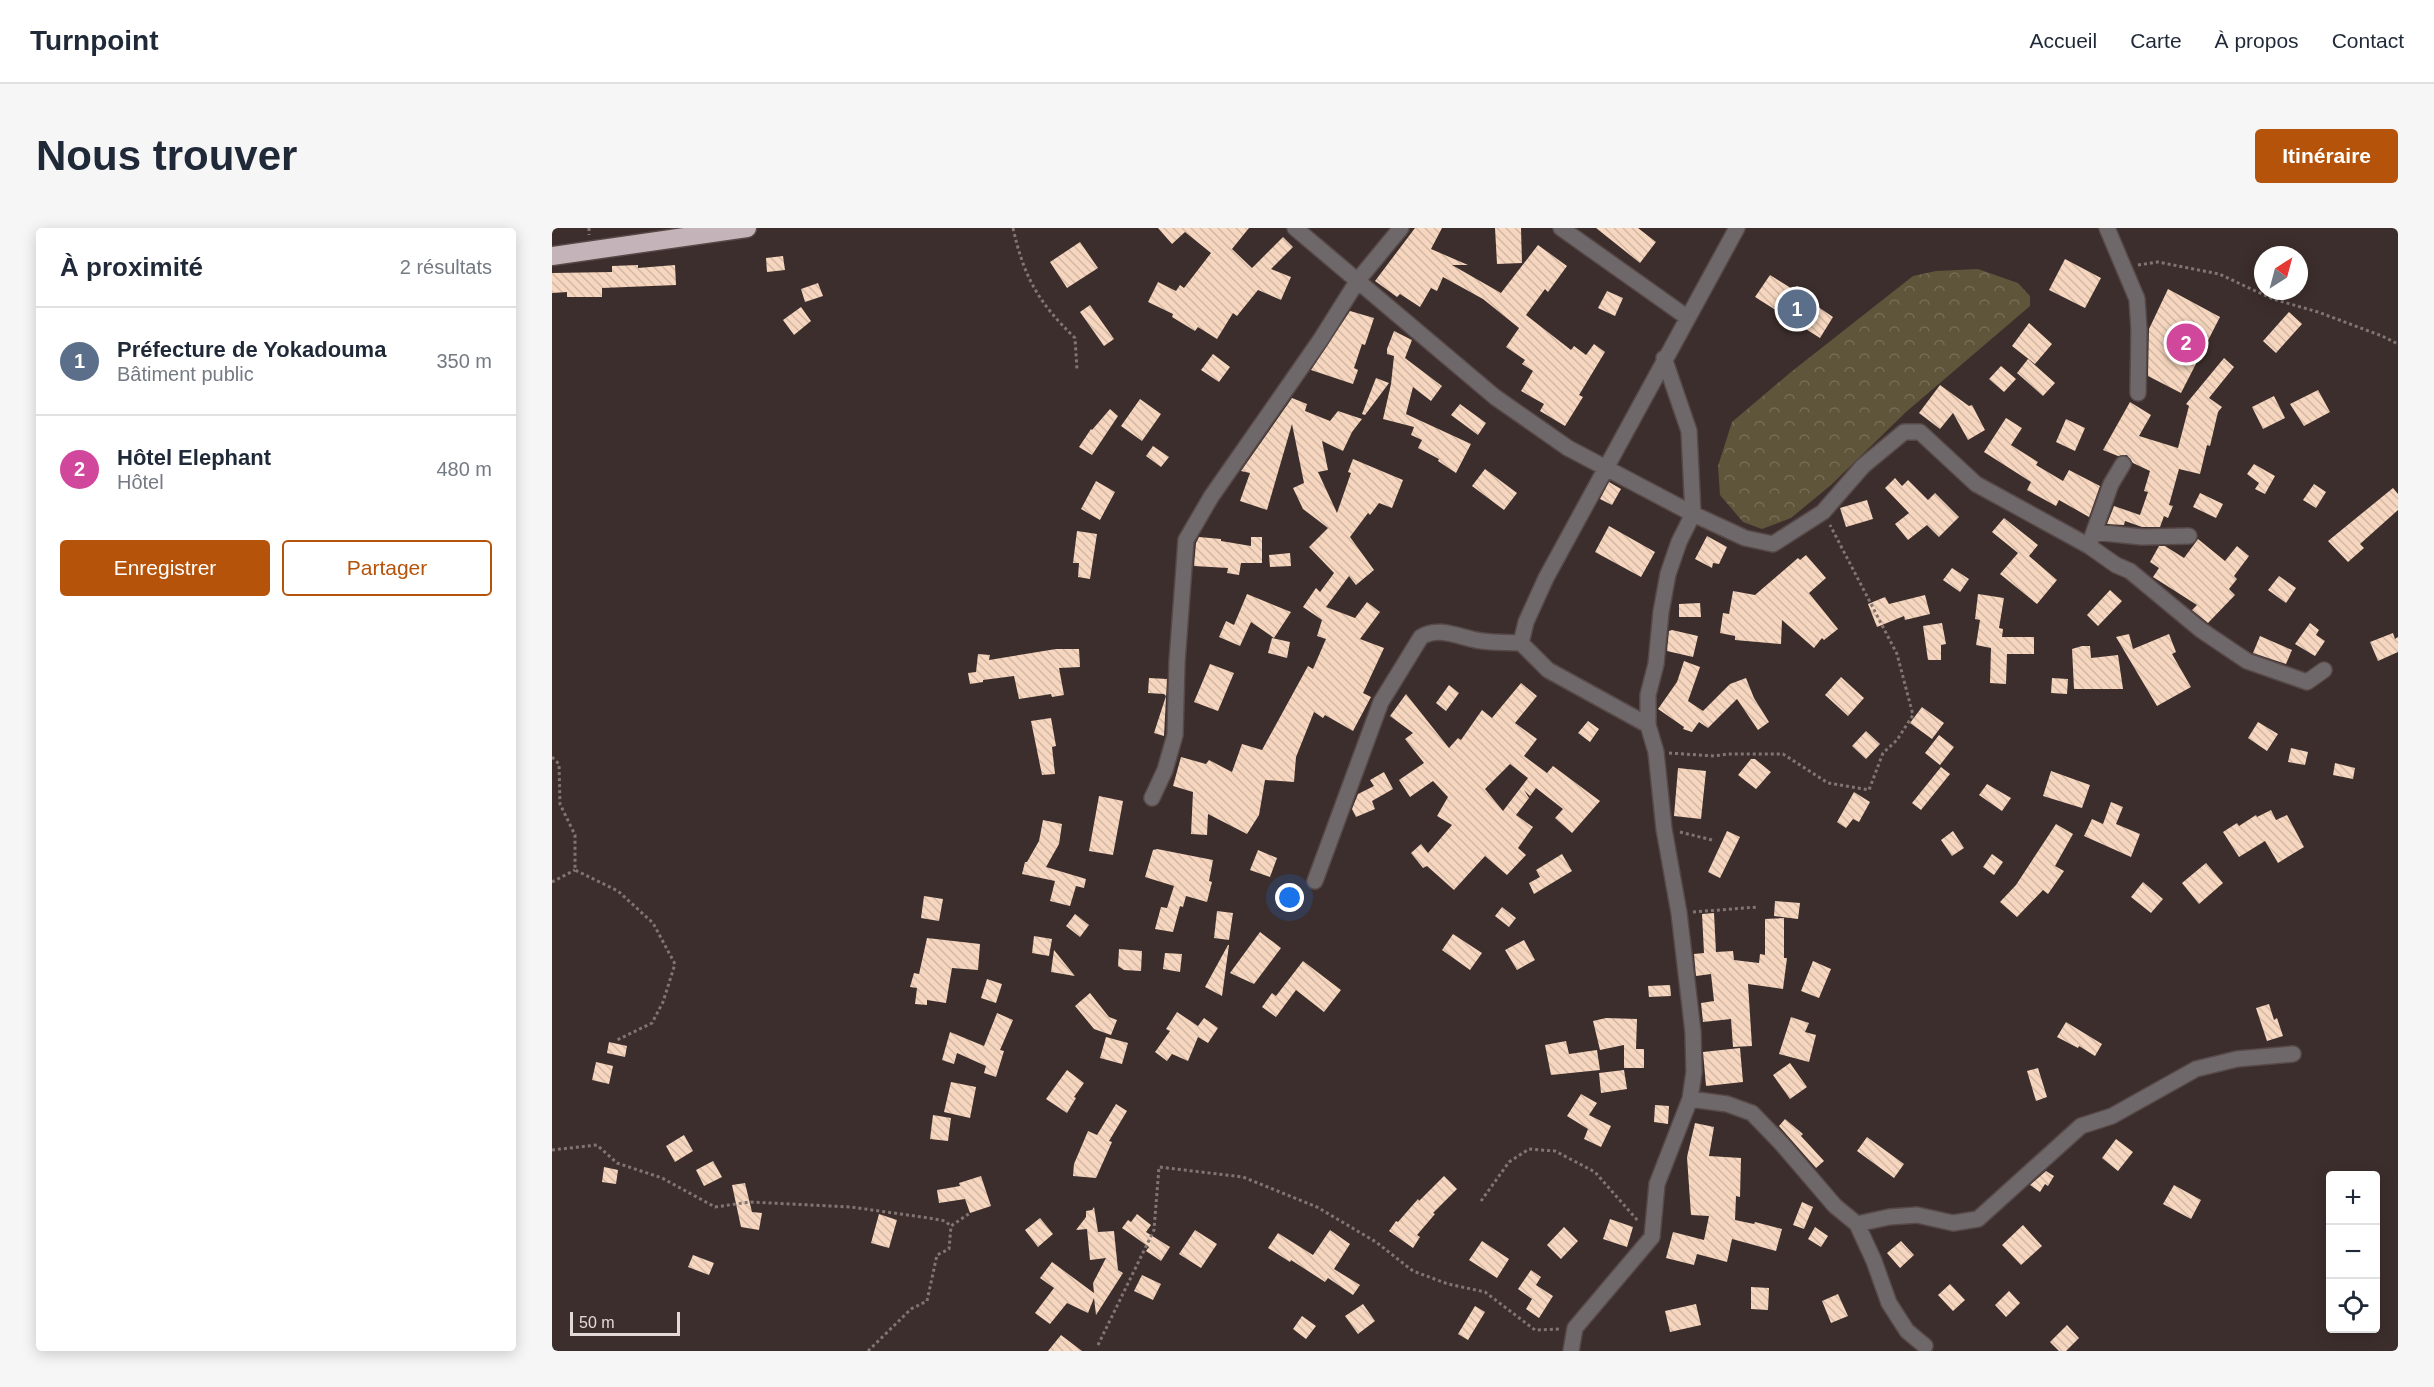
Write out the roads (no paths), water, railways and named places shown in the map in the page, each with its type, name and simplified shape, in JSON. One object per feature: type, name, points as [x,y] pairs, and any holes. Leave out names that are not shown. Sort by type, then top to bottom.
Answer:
[{"type":"highway","points":[[552,256],[747,228]]},
{"type":"street","points":[[1295,228],[1495,397],[1568,448],[1693,514],[1745,538],[1773,544],[1823,512],[1871,459],[1904,432],[1920,432],[1976,484],[2091,539],[2116,565],[2130,572],[2201,630],[2247,661],[2307,682],[2324,670]]},
{"type":"street","points":[[1152,798],[1165,770],[1175,735],[1177,662],[1186,540],[1211,497],[1321,339],[1358,280],[1401,228]]},
{"type":"street","points":[[1561,228],[1688,318]]},
{"type":"street","points":[[1521,643],[1526,622],[1546,578],[1737,228]]},
{"type":"street","points":[[2107,228],[2137,299],[2138,393]]},
{"type":"street","points":[[1571,1351],[1575,1328],[1652,1237],[1657,1185],[1690,1099],[1694,1072],[1693,1032],[1679,913],[1664,829],[1656,752],[1648,725],[1648,695],[1656,664],[1661,612],[1668,574],[1679,542],[1693,514],[1689,431],[1665,358]]},
{"type":"street","points":[[2091,539],[2111,484],[2123,464]]},
{"type":"street","points":[[2091,539],[2189,536]]},
{"type":"street","points":[[1315,881],[1381,702],[1421,637],[1429,632],[1481,641],[1521,643],[1548,670],[1648,725]]},
{"type":"street","points":[[1857,1224],[1889,1217],[1917,1215],[1953,1223],[1978,1219],[2081,1126],[2112,1116],[2196,1069],[2237,1059],[2293,1054]]},
{"type":"street","points":[[1690,1099],[1727,1104],[1752,1113],[1835,1206],[1857,1224],[1874,1261],[1889,1303],[1907,1331],[1925,1346]]},
{"type":"place","name":"Préfecture de Yokadouma","points":[[1797,309]]},
{"type":"place","name":"Hôtel Elephant","points":[[2186,343]]}]
